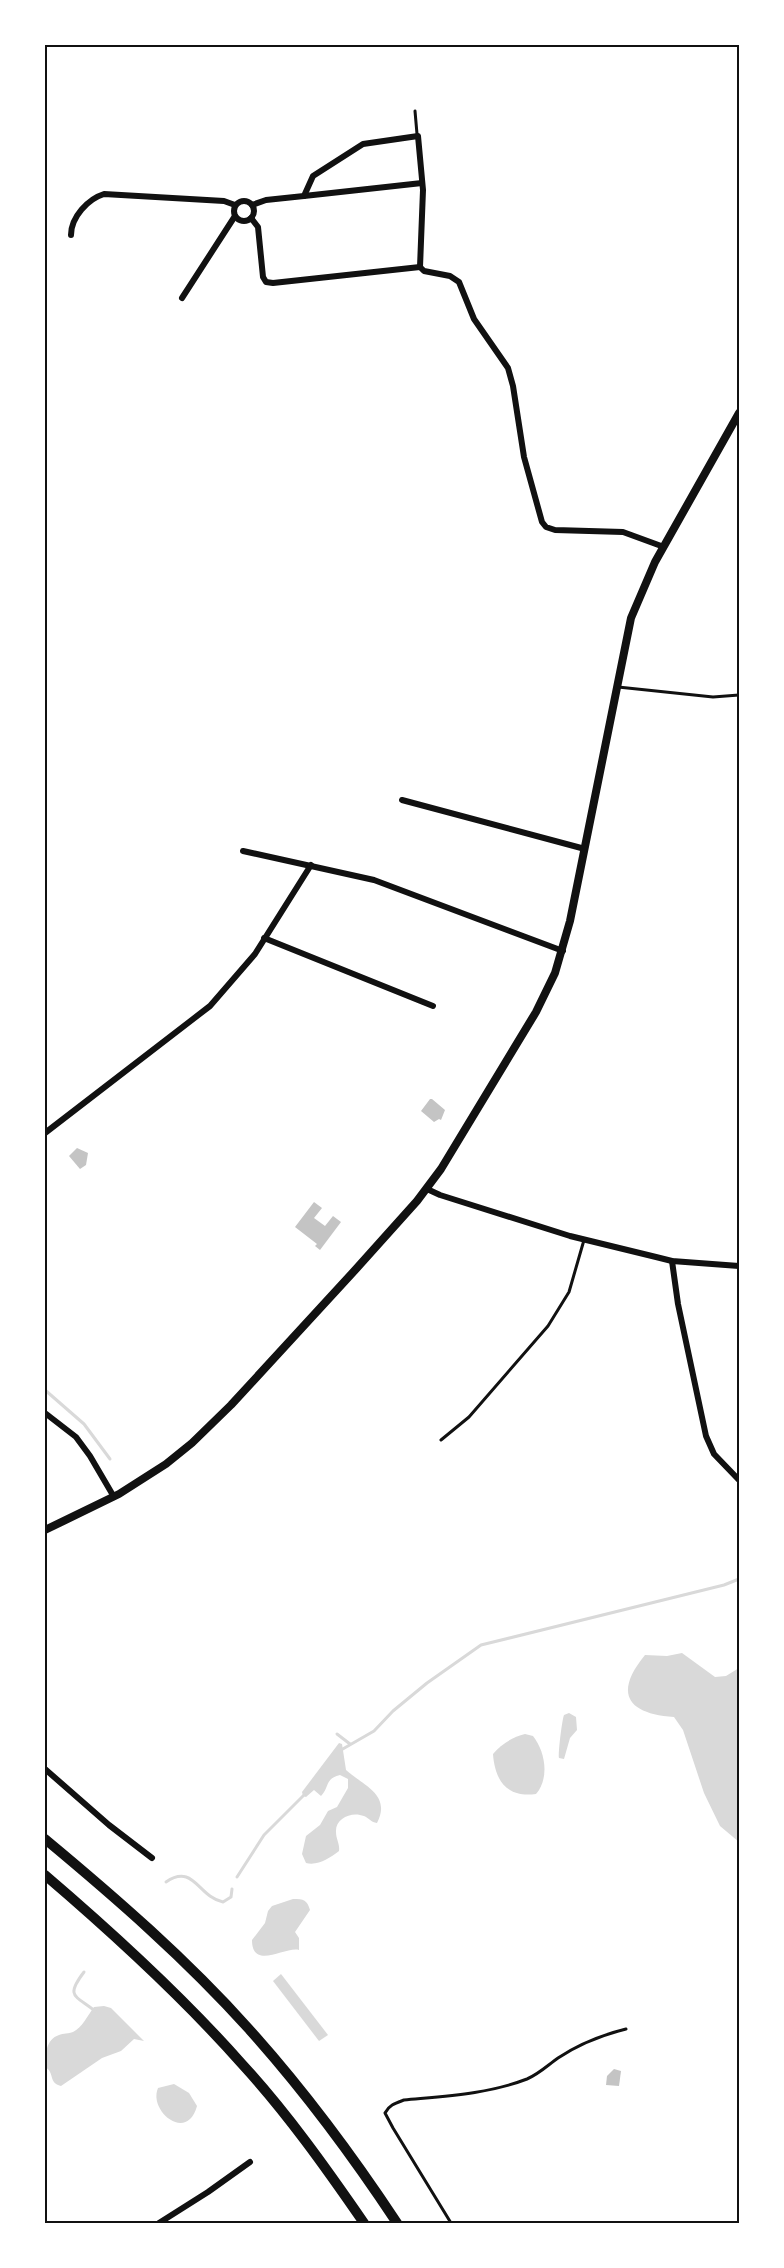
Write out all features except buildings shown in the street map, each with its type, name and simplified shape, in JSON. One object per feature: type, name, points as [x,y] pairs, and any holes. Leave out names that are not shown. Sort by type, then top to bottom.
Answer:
[{"type":"highway","points":[[45,1839],[176,1954],[249,2028],[318,2111],[397,2223]]},
{"type":"highway","points":[[45,1875],[104,1925],[236,2057],[305,2140],[364,2223]]},
{"type":"street","points":[[304,196],[313,176],[363,144],[418,136],[422,183],[420,267],[424,271],[450,276],[459,282],[468,307],[504,361],[510,375],[524,457],[542,522],[546,527],[555,530],[623,532],[664,547]]},
{"type":"street","points":[[71,236],[73,225],[82,209],[92,199],[104,194],[224,201],[235,205],[243,201],[252,205],[266,200],[422,183]]},
{"type":"street","points":[[182,298],[235,216],[235,205]]},
{"type":"street","points":[[235,216],[241,221],[251,218],[254,214],[252,205]]},
{"type":"street","points":[[251,218],[258,228],[263,277],[266,282],[420,267]]},
{"type":"street","points":[[45,1530],[114,1497],[166,1464],[213,1423],[427,1189],[441,1169],[536,1012],[552,981],[563,951],[616,687],[636,606],[664,547],[739,413]]},
{"type":"street","points":[[402,800],[585,849]]},
{"type":"street","points":[[243,851],[375,880],[563,951]]},
{"type":"street","points":[[45,1133],[210,1006],[255,954],[311,865]]},
{"type":"street","points":[[264,938],[433,1006]]},
{"type":"street","points":[[427,1189],[584,1240],[672,1261],[739,1266]]},
{"type":"street","points":[[672,1261],[678,1304],[706,1436],[714,1454],[739,1480]]},
{"type":"street","points":[[45,1413],[76,1437],[114,1497]]},
{"type":"street","points":[[45,1769],[109,1825],[152,1858]]},
{"type":"street","points":[[159,2223],[250,2162]]},
{"type":"lane","points":[[415,111],[418,136]]},
{"type":"lane","points":[[616,687],[713,697],[739,695]]},
{"type":"lane","points":[[441,1440],[469,1417],[548,1326],[569,1292],[584,1240]]},
{"type":"lane","points":[[451,2223],[384,2113],[387,2109],[404,2100],[468,2094],[496,2089],[530,2078],[579,2046],[608,2033],[626,2029]]},
{"type":"shaded area","points":[[682,1653],[715,1677],[726,1676],[739,1668],[739,1842],[720,1826],[704,1793],[683,1730],[674,1717],[646,1712],[630,1700],[628,1691],[630,1681],[645,1655],[667,1656]]},
{"type":"shaded area","points":[[569,1713],[576,1717],[577,1730],[570,1738],[564,1759],[559,1758],[560,1736],[564,1715]]},
{"type":"shaded area","points":[[525,1734],[533,1736],[537,1742],[544,1765],[540,1788],[536,1794],[526,1795],[504,1786],[496,1772],[493,1754],[508,1741]]},
{"type":"shaded area","points":[[339,1743],[342,1744],[346,1770],[378,1797],[381,1813],[377,1823],[354,1814],[341,1819],[336,1827],[339,1851],[328,1859],[306,1863],[302,1854],[306,1836],[320,1825],[328,1811],[337,1807],[348,1788],[348,1779],[340,1775],[335,1777],[329,1781],[321,1796],[314,1790],[306,1797],[302,1792]]},
{"type":"shaded area","points":[[293,1899],[305,1901],[310,1910],[295,1932],[299,1938],[299,1950],[263,1956],[258,1954],[253,1949],[252,1940],[265,1923],[268,1911],[272,1906]]},
{"type":"shaded area","points":[[281,1974],[328,2035],[319,2041],[273,1981]]},
{"type":"shaded area","points":[[94,2007],[111,2008],[144,2041],[134,2039],[121,2051],[102,2058],[61,2086],[57,2085],[45,2067],[46,2053],[51,2040],[61,2034],[76,2030]]},
{"type":"shaded area","points":[[174,2084],[189,2093],[197,2106],[192,2117],[185,2122],[178,2123],[170,2120],[158,2106],[156,2097],[158,2088]]},
{"type":"waterway","points":[[45,1390],[84,1424],[110,1459]]},
{"type":"waterway","points":[[341,1750],[374,1731],[393,1711],[427,1683],[481,1645],[724,1585],[739,1579]]},
{"type":"waterway","points":[[337,1734],[350,1744]]},
{"type":"waterway","points":[[237,1877],[264,1835],[304,1795]]},
{"type":"waterway","points":[[166,1882],[183,1876],[196,1883],[207,1894],[223,1902],[231,1897],[232,1889]]},
{"type":"waterway","points":[[84,1972],[75,1986],[75,1995],[95,2011]]}]
